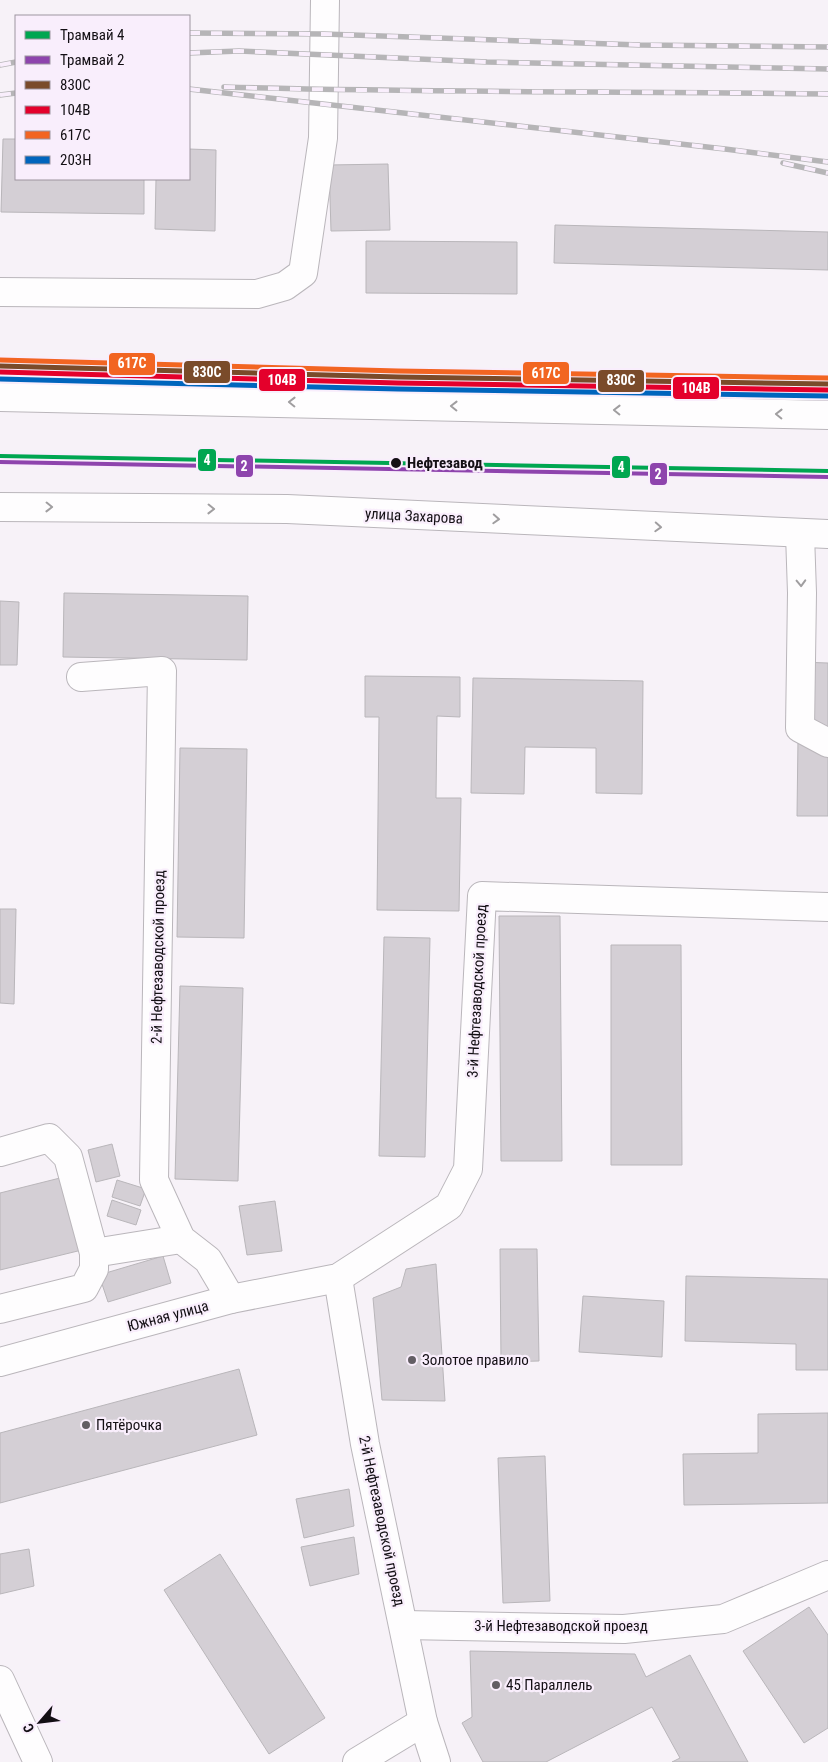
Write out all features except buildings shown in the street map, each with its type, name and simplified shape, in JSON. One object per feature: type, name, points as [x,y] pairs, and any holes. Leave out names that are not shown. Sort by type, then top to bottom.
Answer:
[{"type":"street","points":[[0,292],[258,294],[285,286],[303,273],[323,138],[325,0]]},
{"type":"street","points":[[0,397],[311,402],[828,415]]},
{"type":"street","name":"улица Захарова","points":[[0,507],[287,510],[828,534]]},
{"type":"street","points":[[800,534],[802,593],[800,728],[828,743]]},
{"type":"street","name":"2-й Нефтезаводской проезд","points":[[81,677],[162,671],[154,1180],[181,1238],[208,1260],[231,1300]]},
{"type":"street","name":"3-й Нефтезаводской проезд","points":[[338,1278],[449,1206],[468,1170],[482,896],[828,907]]},
{"type":"street","points":[[0,1152],[49,1138],[68,1157],[94,1253],[94,1269],[84,1288],[0,1309]]},
{"type":"street","points":[[94,1253],[181,1238]]},
{"type":"street","name":"2-й Нефтезаводской проезд","points":[[338,1278],[365,1444],[424,1722],[436,1762]]},
{"type":"street","name":"Южная улица","points":[[0,1362],[231,1300],[338,1278]]},
{"type":"street","name":"3-й Нефтезаводской проезд","points":[[404,1625],[624,1629],[723,1619],[828,1575]]},
{"type":"street","points":[[0,1680],[38,1762]]},
{"type":"street","points":[[357,1762],[424,1722]]},
{"type":"railway","points":[[190,33],[324,34],[640,45],[828,47]]},
{"type":"railway","points":[[190,53],[239,51],[487,62],[828,69]]},
{"type":"railway","points":[[0,65],[15,62]]},
{"type":"railway","points":[[224,87],[828,94]]},
{"type":"railway","points":[[190,89],[828,162]]},
{"type":"railway","points":[[0,95],[15,93]]},
{"type":"railway","points":[[783,163],[828,173]]},
{"type":"tram line","name":"4","points":[[0,456],[828,471]]},
{"type":"tram line","name":"2","points":[[0,462],[828,477]]},
{"type":"transit line","name":"617C","points":[[0,360],[398,371],[828,378]]},
{"type":"transit line","name":"830С","points":[[0,366],[398,377],[828,384]]},
{"type":"transit line","name":"104В","points":[[0,372],[398,383],[828,390]]},
{"type":"transit line","name":"203Н","points":[[0,379],[398,389],[828,396]]},
{"type":"place","name":"Нефтезавод","points":[[396,463]]},
{"type":"place","name":"Золотое правило","points":[[412,1360]]},
{"type":"place","name":"Пятёрочка","points":[[86,1425]]},
{"type":"place","name":"45 Параллель","points":[[496,1685]]}]
